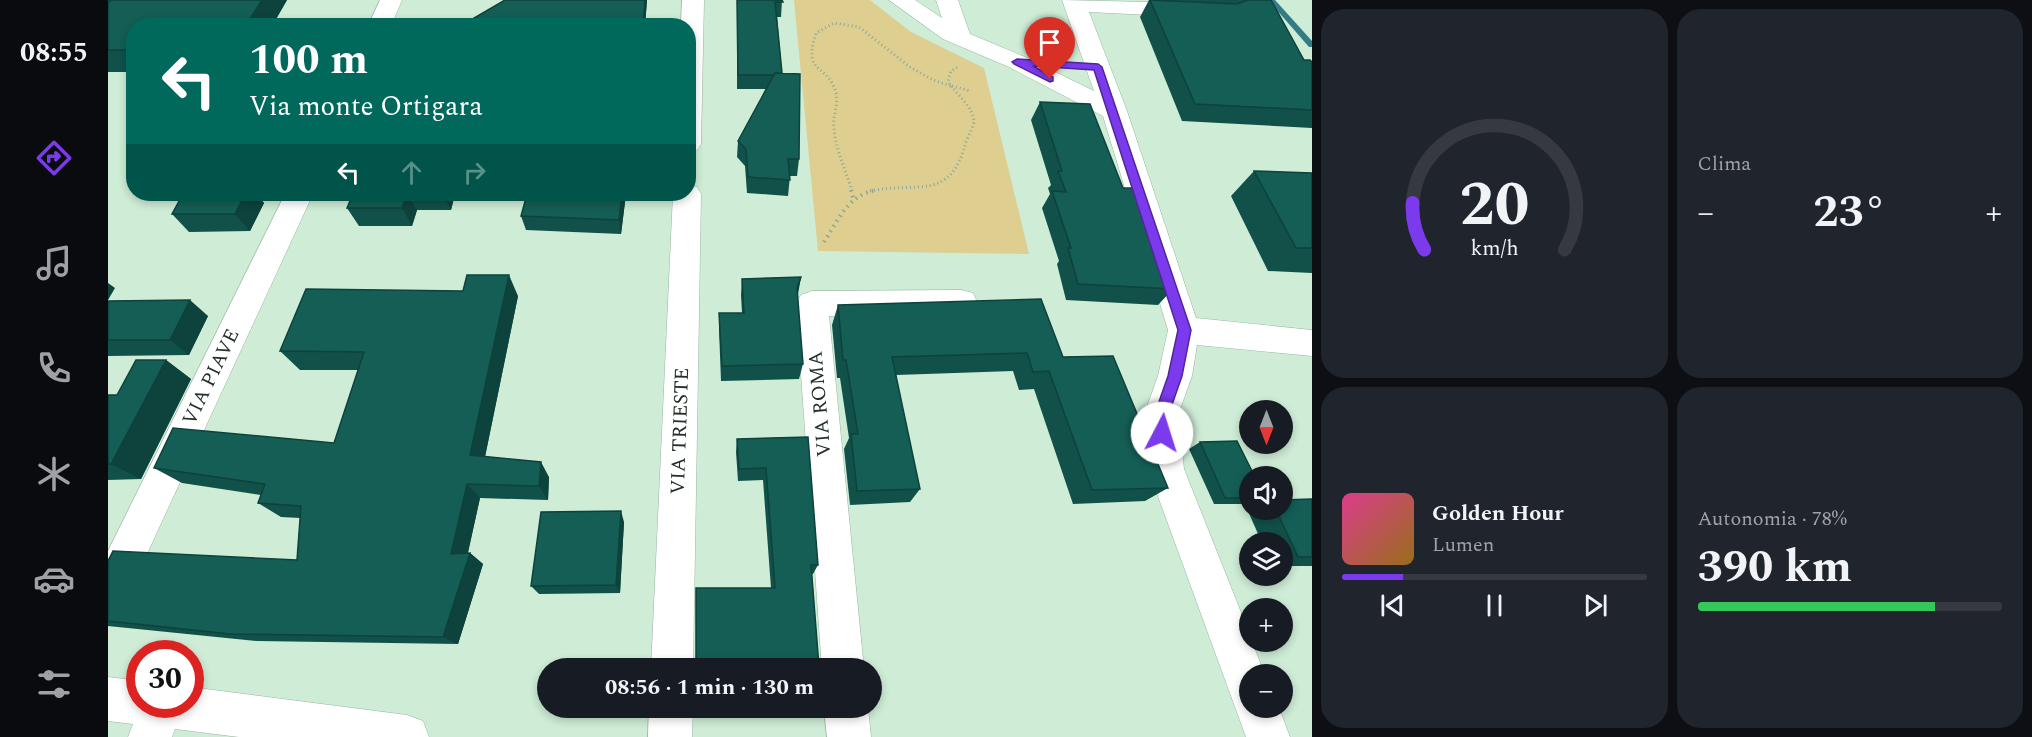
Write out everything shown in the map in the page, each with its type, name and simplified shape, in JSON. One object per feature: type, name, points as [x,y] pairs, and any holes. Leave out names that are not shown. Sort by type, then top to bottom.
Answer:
[{"type":"street","points":[[383,18],[392,0]]},
{"type":"street","points":[[692,18],[693,0]]},
{"type":"street","points":[[900,0],[960,38],[1017,62],[1114,111]]},
{"type":"street","points":[[920,14],[938,9],[947,0],[960,38]]},
{"type":"street","points":[[1213,12],[1074,2],[1114,111],[1184,330],[1175,376],[1161,416],[1166,469],[1240,664]]},
{"type":"street","points":[[1017,62],[1098,67]]},
{"type":"street","name":"VIA PIAVE","points":[[108,594],[296,201]]},
{"type":"street","name":"VIA TRIESTE","points":[[672,658],[687,201]]},
{"type":"street","name":"VIA ROMA","points":[[842,658],[812,304],[977,302]]},
{"type":"street","points":[[1184,330],[1312,343]]},
{"type":"street","points":[[108,699],[126,701]]},
{"type":"street","points":[[204,711],[406,737]]},
{"type":"street","points":[[150,737],[157,718]]},
{"type":"street","points":[[670,737],[671,718]]},
{"type":"street","points":[[847,718],[849,737]]},
{"type":"street","points":[[1261,718],[1268,737]]},
{"type":"path","points":[[853,198],[851,182],[840,164],[837,152],[833,125],[838,98],[836,90],[828,77],[812,66],[816,33],[834,23],[862,28],[898,58],[918,69],[921,75],[938,84],[970,91]]},
{"type":"path","points":[[824,242],[853,198],[869,193],[928,186],[947,179],[962,162],[967,134],[974,122],[969,108],[948,81],[951,71],[960,67]]},
{"type":"shaded area","points":[[794,0],[870,0],[911,32],[984,68],[1029,254],[818,251]]},
{"type":"building","points":[[111,0],[262,0],[251,18],[126,18],[126,50],[108,50],[108,3]]},
{"type":"building","points":[[505,0],[645,0],[644,18],[474,18]]},
{"type":"building","points":[[737,0],[782,0],[783,2],[775,2],[782,73],[738,75]]},
{"type":"building","points":[[1150,0],[1237,4],[1248,0],[1271,0],[1304,60],[1312,62],[1312,110],[1195,104]]},
{"type":"building","points":[[775,73],[800,74],[799,159],[788,159],[790,180],[748,177],[746,149],[738,141]]},
{"type":"building","points":[[1040,102],[1090,104],[1123,188],[1136,188],[1173,289],[1078,284],[1068,248],[1071,248],[1052,191],[1066,192],[1058,171],[1062,171]]},
{"type":"building","points":[[1254,171],[1312,173],[1312,248],[1296,248]]},
{"type":"building","points":[[179,201],[242,201],[235,214],[172,214]]},
{"type":"building","points":[[350,201],[404,201],[402,208],[347,208]]},
{"type":"building","points":[[525,201],[621,201],[619,220],[521,216]]},
{"type":"building","points":[[467,275],[509,275],[470,455],[541,462],[539,486],[467,484],[451,554],[470,553],[443,637],[230,634],[108,621],[108,561],[113,551],[297,560],[301,506],[258,503],[265,484],[154,468],[173,428],[334,443],[364,352],[280,351],[306,289],[463,291]]},
{"type":"building","points":[[801,277],[797,288],[803,364],[722,366],[719,313],[744,313],[742,279]]},
{"type":"building","points":[[1041,299],[1063,357],[1113,356],[1168,488],[1092,490],[1049,371],[1033,372],[1027,353],[892,357],[920,489],[857,491],[851,434],[858,434],[846,360],[843,360],[838,305]]},
{"type":"building","points":[[190,300],[170,340],[108,340],[108,301]]},
{"type":"building","points":[[136,360],[166,360],[111,464],[108,464],[108,395],[117,395]]},
{"type":"building","points":[[808,437],[818,565],[811,565],[818,658],[696,658],[696,588],[775,588],[766,468],[739,469],[737,439]]},
{"type":"building","points":[[1237,441],[1239,454],[1244,454],[1250,466],[1239,466],[1239,498],[1225,498],[1200,442]]},
{"type":"building","points":[[1312,499],[1312,557],[1298,557],[1293,546],[1293,532],[1286,532],[1281,520],[1293,520],[1293,500]]},
{"type":"building","points":[[621,511],[616,585],[531,586],[541,512]]},
{"type":"waterway","points":[[1271,0],[1312,45]]},
{"type":"route","points":[[1050,79],[1017,62],[1098,67],[1184,330],[1175,376],[1161,416],[1162,433]]}]
